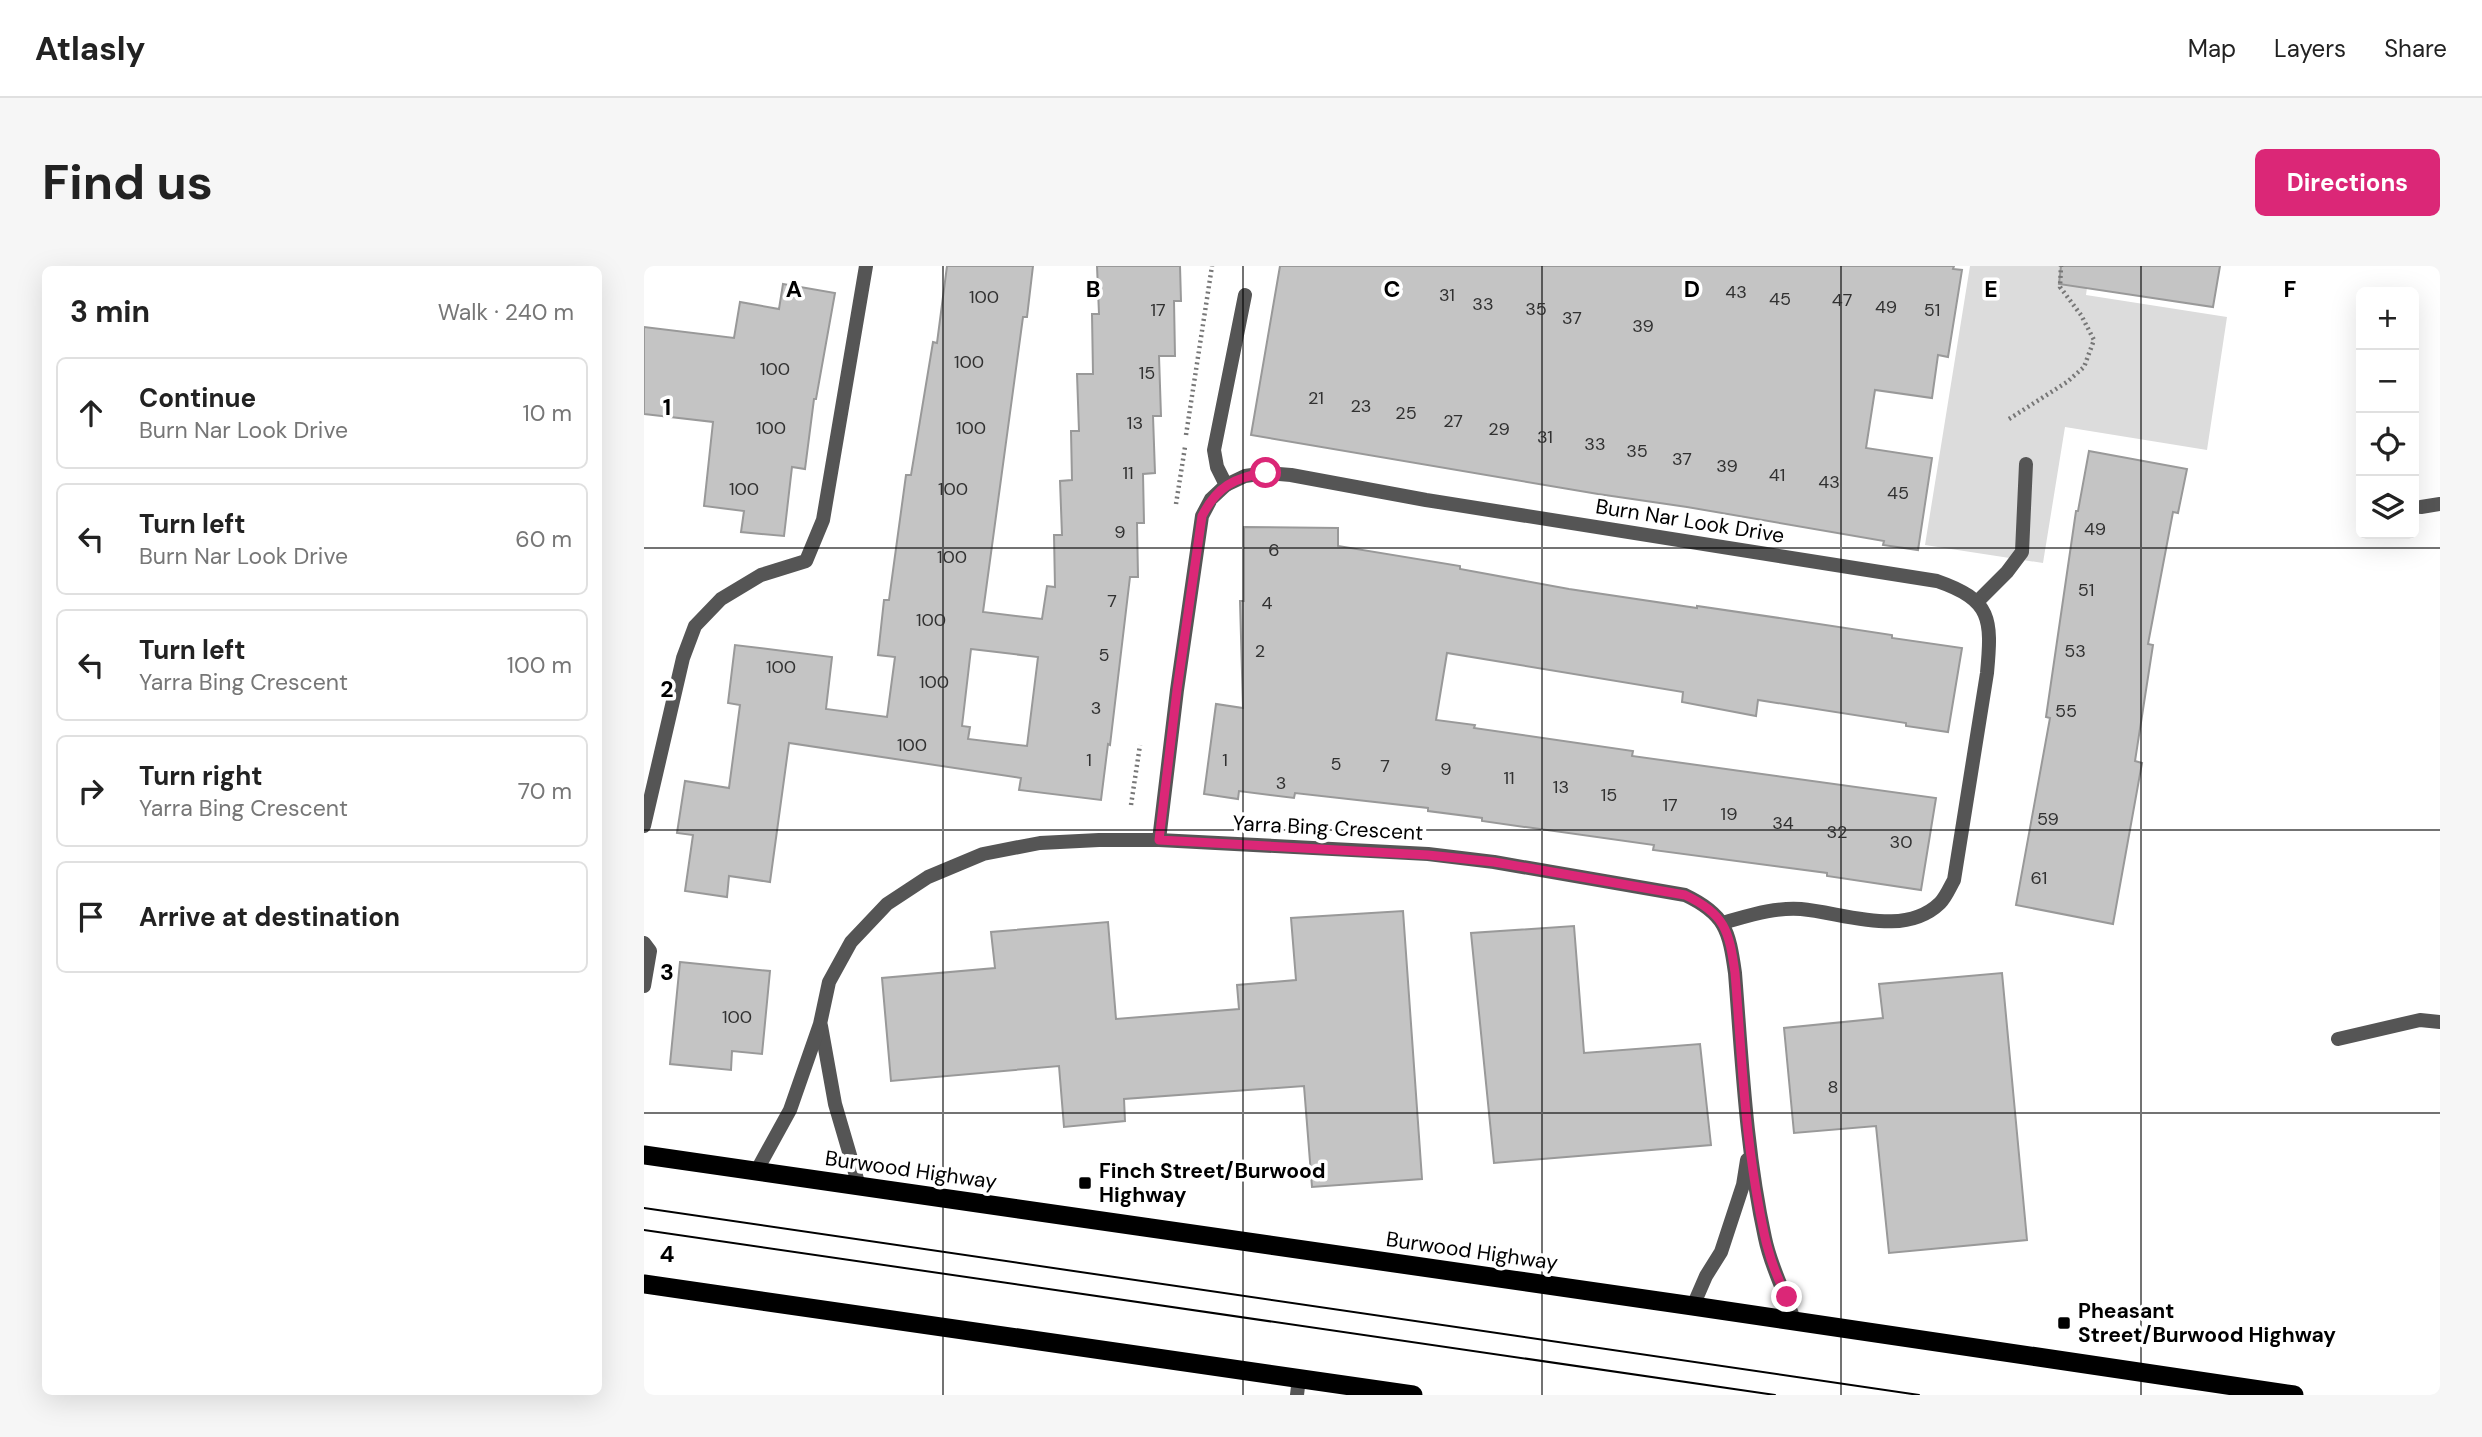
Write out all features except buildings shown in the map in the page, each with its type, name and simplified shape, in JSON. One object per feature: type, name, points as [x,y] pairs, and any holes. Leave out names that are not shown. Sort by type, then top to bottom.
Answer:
[{"type":"highway","name":"Burwood Highway","points":[[644,1155],[2294,1395]]},
{"type":"highway","points":[[644,1284],[1298,1387],[1413,1395]]},
{"type":"street","points":[[644,826],[682,658],[695,626],[721,599],[761,575],[806,561],[823,520],[866,266]]},
{"type":"street","points":[[1159,840],[1202,516],[1211,499],[1226,485],[1217,467],[1214,450],[1245,295]]},
{"type":"street","points":[[1795,1323],[1770,1260],[1749,1148],[1735,973],[1731,944],[1722,923],[1771,910],[1799,909],[1896,922],[1920,917],[1942,902],[1954,880],[1987,673],[1990,643],[1985,615],[1978,601],[2007,572],[2022,552],[2026,464]]},
{"type":"street","name":"Burn Nar Look Drive","points":[[1226,485],[1245,476],[1266,473],[1291,475],[1426,500],[1937,581],[1962,590],[1978,601]]},
{"type":"street","points":[[2421,507],[2440,504]]},
{"type":"street","name":"Yarra Bing Crescent","points":[[757,1170],[790,1110],[820,1024],[830,982],[851,942],[887,904],[928,877],[983,855],[1040,843],[1159,840],[1428,855],[1494,862],[1685,895],[1708,906],[1722,923]]},
{"type":"street","points":[[644,943],[650,951],[644,986]]},
{"type":"street","points":[[2338,1038],[2420,1020],[2440,1022]]},
{"type":"street","name":"Yarra Bing Crescent","points":[[820,1024],[835,1104],[859,1186]]},
{"type":"street","points":[[1693,1306],[1706,1276],[1721,1252],[1742,1185],[1749,1148]]},
{"type":"path","points":[[2009,419],[2084,368],[2094,340],[2081,314],[2060,287],[2061,266]]},
{"type":"shaded area","points":[[1970,266],[2090,266],[2086,295],[2227,317],[2207,450],[2065,427],[2043,563],[1925,545]]},
{"type":"tram line","points":[[644,1208],[1919,1395]]},
{"type":"tram line","points":[[644,1230],[1775,1395]]},
{"type":"place","name":"Finch Street/Burwood Highway","points":[[1085,1183]]},
{"type":"place","name":"Pheasant Street/Burwood Highway","points":[[2064,1323]]},
{"type":"route","points":[[1266,473],[1245,476],[1226,485],[1211,499],[1202,516],[1159,840],[1428,855],[1494,862],[1685,895],[1708,906],[1722,923],[1731,944],[1749,1148],[1773,1271],[1787,1297]]}]
